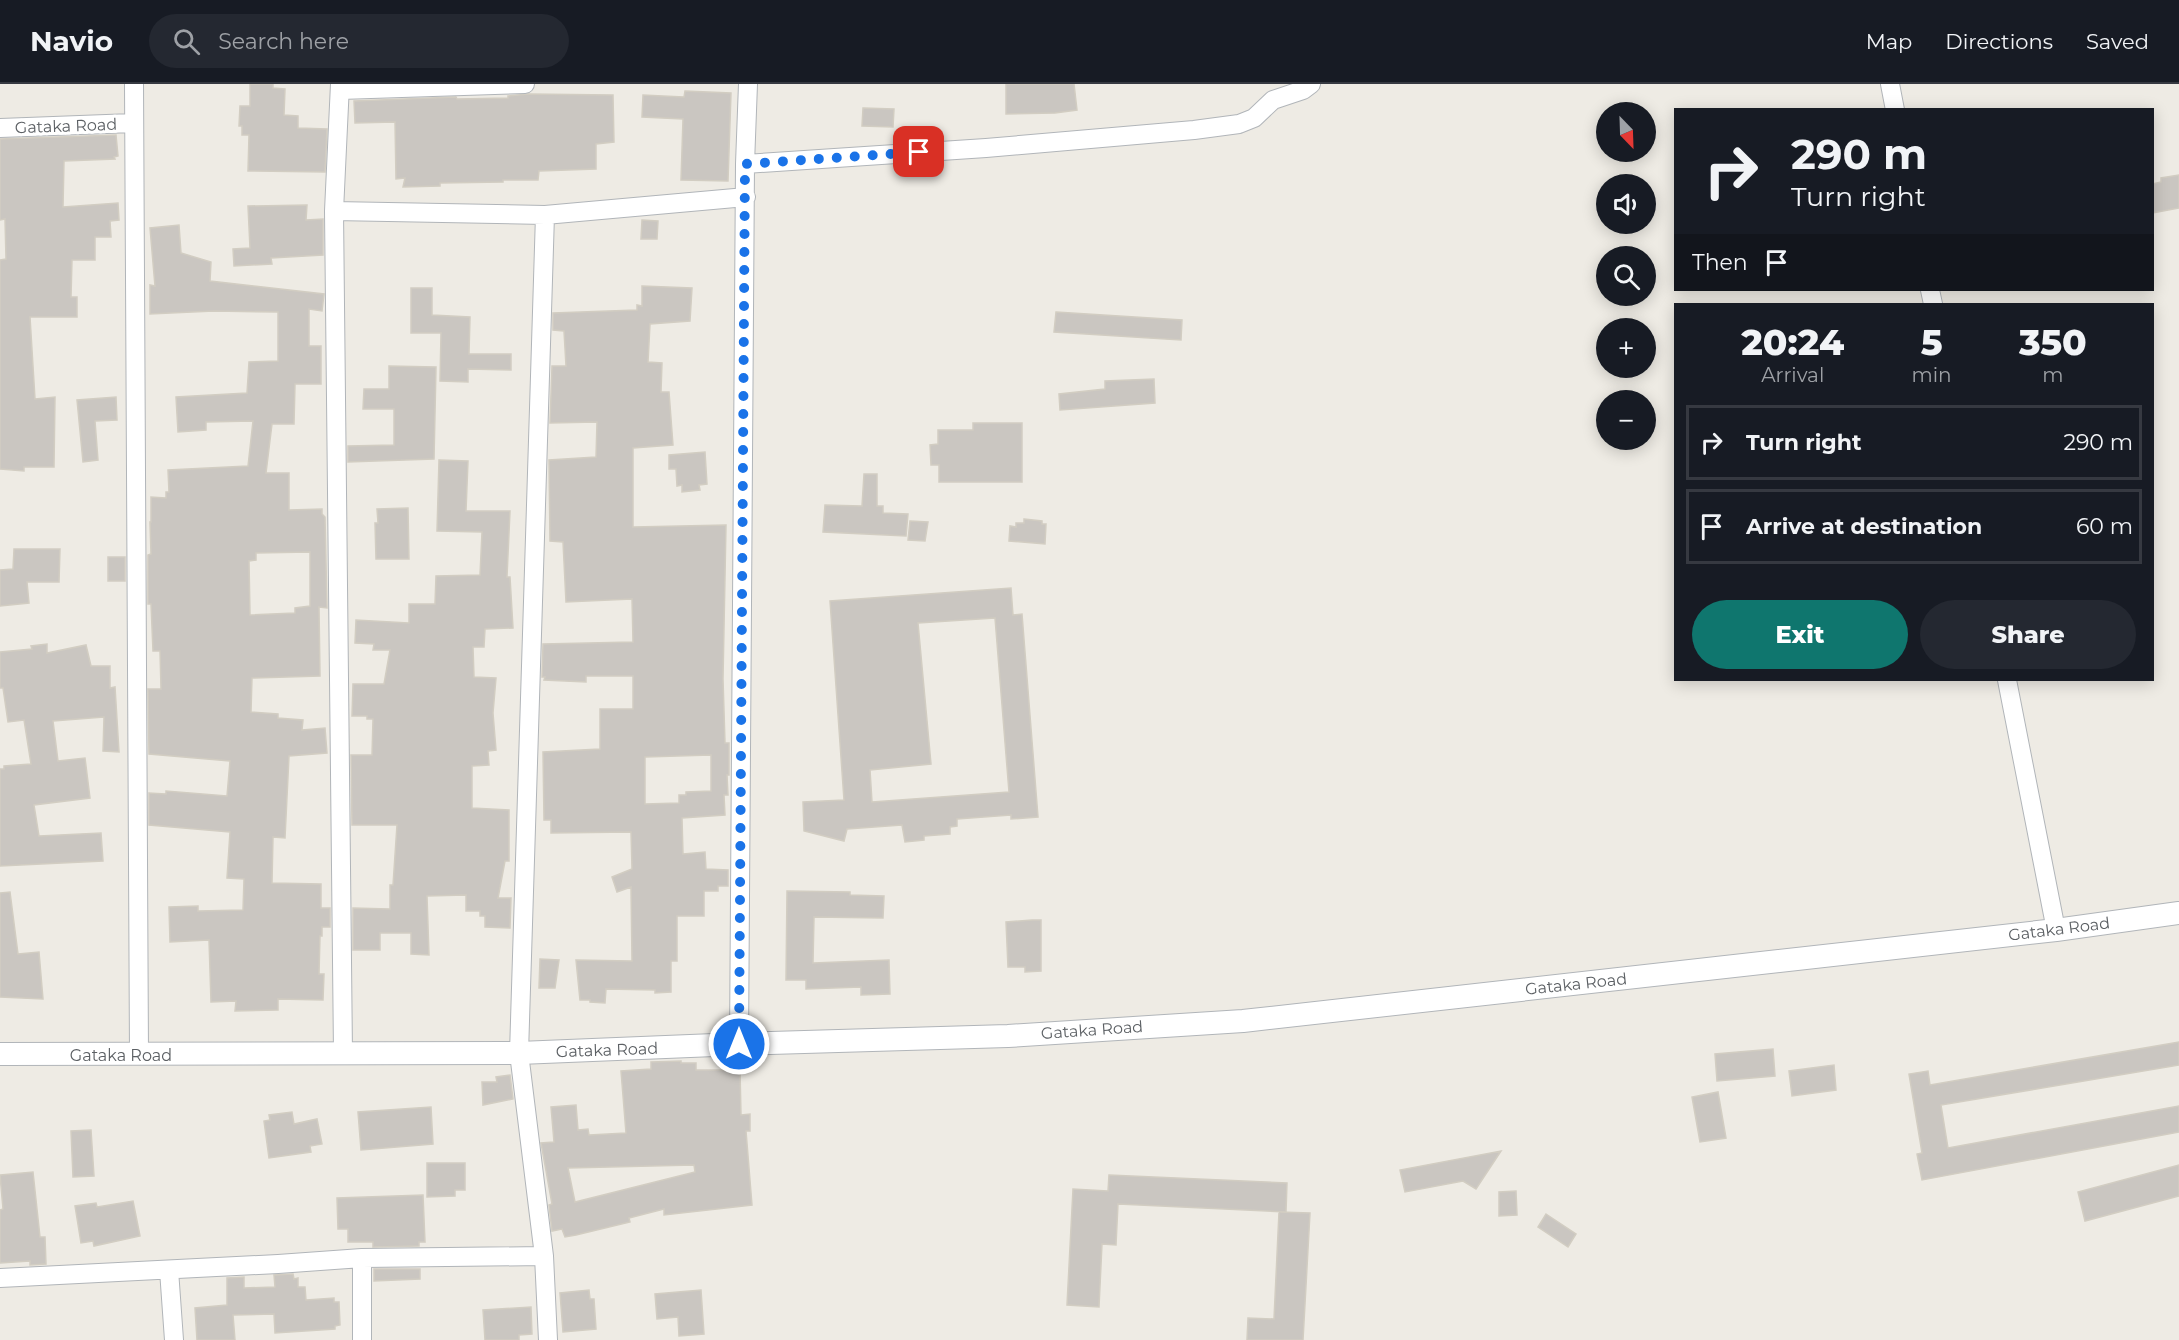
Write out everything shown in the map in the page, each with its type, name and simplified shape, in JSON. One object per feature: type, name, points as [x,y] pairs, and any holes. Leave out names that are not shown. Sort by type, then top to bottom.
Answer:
[{"type":"street","points":[[134,84],[139,1055]]},
{"type":"street","points":[[344,1054],[334,211],[340,87],[525,84]]},
{"type":"street","points":[[739,1044],[745,164],[748,84]]},
{"type":"street","points":[[745,164],[986,148],[1228,126],[1247,122],[1273,100],[1303,90],[1311,84]]},
{"type":"street","points":[[1890,84],[1895,108]]},
{"type":"street","name":"Gataka Road","points":[[0,128],[133,123]]},
{"type":"street","points":[[334,211],[545,215],[746,197]]},
{"type":"street","points":[[545,215],[519,1053],[544,1256],[548,1340]]},
{"type":"street","points":[[2007,681],[2056,930]]},
{"type":"street","name":"Gataka Road","points":[[0,1054],[519,1053],[1008,1036],[1243,1021],[2056,930],[2179,913]]},
{"type":"street","points":[[0,1278],[362,1258],[544,1256]]},
{"type":"street","points":[[362,1258],[362,1340]]},
{"type":"street","points":[[169,1270],[174,1340]]},
{"type":"building","points":[[250,84],[273,84],[273,88],[285,89],[284,115],[298,116],[298,128],[327,129],[325,172],[248,171],[249,135],[242,135],[242,126],[239,126],[240,106],[250,106]]},
{"type":"building","points":[[1006,84],[1074,84],[1077,110],[1006,114]]},
{"type":"building","points":[[685,91],[731,93],[728,181],[681,180],[683,119],[642,117],[643,95],[684,97]]},
{"type":"building","points":[[528,94],[613,95],[614,142],[596,144],[596,169],[539,171],[538,180],[440,183],[440,186],[403,187],[405,178],[396,179],[395,122],[355,123],[354,101],[456,97],[457,99],[508,98],[508,96]]},
{"type":"building","points":[[863,108],[894,109],[893,127],[862,126]]},
{"type":"building","points":[[116,135],[118,156],[114,157],[115,159],[64,161],[63,207],[118,203],[119,220],[110,221],[111,237],[95,237],[95,260],[72,260],[71,297],[77,297],[77,317],[30,317],[35,399],[55,397],[54,467],[24,467],[24,471],[0,469],[0,260],[6,259],[5,219],[0,220],[0,139]]},
{"type":"building","points":[[2179,175],[2179,208],[2154,213],[2154,184],[2161,182],[2161,178]]},
{"type":"building","points":[[307,205],[306,220],[323,219],[323,255],[271,258],[272,264],[234,266],[233,249],[250,248],[248,206]]},
{"type":"building","points":[[642,220],[658,221],[657,239],[641,239]]},
{"type":"building","points":[[179,225],[181,253],[211,262],[210,281],[324,294],[322,311],[309,309],[309,346],[321,346],[321,384],[295,384],[294,424],[272,424],[266,473],[289,473],[289,510],[322,509],[325,517],[327,608],[319,607],[320,676],[252,678],[251,712],[278,714],[278,718],[303,720],[302,730],[325,728],[327,753],[289,756],[285,838],[273,837],[272,883],[321,884],[321,908],[330,908],[330,927],[322,927],[322,936],[320,936],[319,974],[324,974],[323,1000],[278,999],[278,1010],[235,1011],[236,1001],[211,1002],[209,940],[170,942],[169,907],[198,906],[198,911],[243,910],[244,879],[227,878],[230,832],[149,825],[149,793],[166,794],[166,791],[227,796],[230,761],[149,754],[148,689],[161,689],[160,651],[153,651],[151,604],[148,604],[148,555],[151,554],[151,497],[166,498],[166,492],[169,492],[168,470],[248,466],[253,421],[206,422],[206,430],[178,432],[176,397],[247,393],[249,362],[278,361],[278,312],[214,311],[150,314],[150,285],[155,286],[150,228]],"holes":[[[310,552],[310,606],[295,608],[295,613],[250,615],[249,561],[256,560],[256,553]]]},
{"type":"building","points":[[642,286],[692,288],[690,321],[650,324],[648,362],[662,363],[661,392],[669,392],[673,445],[633,448],[633,527],[726,525],[723,679],[725,743],[729,743],[729,775],[727,775],[728,795],[724,795],[725,815],[682,818],[683,854],[705,852],[706,869],[728,870],[728,886],[718,886],[718,891],[704,891],[704,916],[677,916],[677,961],[671,961],[671,992],[606,989],[605,1003],[580,1000],[576,960],[632,961],[631,887],[617,892],[612,877],[632,869],[631,832],[551,833],[551,820],[544,820],[543,752],[600,749],[600,709],[633,709],[633,676],[586,676],[586,682],[544,680],[545,677],[542,677],[543,644],[633,642],[632,599],[566,602],[563,542],[550,541],[549,460],[596,457],[597,422],[550,423],[552,366],[566,366],[564,331],[553,330],[553,313],[637,310],[637,305],[642,306]],"holes":[[[711,755],[711,791],[686,792],[686,795],[679,795],[679,803],[645,804],[645,757]]]},
{"type":"building","points":[[411,288],[432,288],[432,315],[470,317],[469,354],[511,354],[511,370],[468,369],[468,382],[440,381],[441,333],[411,333]]},
{"type":"building","points":[[1056,312],[1182,320],[1181,340],[1054,332]]},
{"type":"building","points":[[389,366],[436,367],[434,459],[348,462],[348,446],[394,445],[394,409],[363,409],[364,389],[389,389]]},
{"type":"building","points":[[1154,379],[1155,403],[1060,410],[1059,394],[1105,389],[1105,381]]},
{"type":"building","points":[[116,397],[117,420],[95,421],[98,460],[83,462],[77,400]]},
{"type":"building","points":[[973,423],[1022,423],[1022,482],[939,482],[939,465],[931,465],[930,445],[938,444],[938,430],[973,430]]},
{"type":"building","points":[[705,452],[707,484],[699,485],[700,490],[682,492],[682,485],[677,486],[676,469],[669,469],[669,455]]},
{"type":"building","points":[[439,460],[468,461],[466,511],[510,511],[507,577],[510,577],[513,628],[485,629],[484,647],[473,647],[474,677],[496,678],[493,713],[496,750],[488,751],[489,765],[472,766],[472,808],[509,810],[509,861],[505,861],[498,898],[511,898],[510,928],[485,927],[485,916],[480,916],[480,911],[466,911],[466,895],[427,896],[429,955],[411,954],[411,933],[380,933],[380,950],[353,950],[353,908],[390,909],[390,885],[393,885],[397,825],[352,825],[351,755],[372,755],[373,719],[367,719],[367,716],[352,716],[353,684],[384,684],[390,650],[373,650],[374,644],[355,643],[356,620],[409,623],[409,604],[435,604],[436,576],[480,575],[482,532],[437,531]]},
{"type":"building","points":[[864,474],[877,474],[877,506],[883,506],[883,513],[908,514],[906,536],[823,532],[825,505],[862,506]]},
{"type":"building","points":[[408,508],[409,559],[376,559],[377,509]]},
{"type":"building","points":[[1024,519],[1042,521],[1042,524],[1046,524],[1045,544],[1009,541],[1010,526],[1016,527],[1016,523],[1024,523]]},
{"type":"building","points":[[910,521],[928,522],[925,541],[908,540]]},
{"type":"building","points":[[14,549],[60,549],[59,582],[27,582],[29,603],[0,606],[0,570],[13,569]]},
{"type":"building","points":[[108,557],[125,557],[125,581],[108,581]]},
{"type":"building","points":[[1011,588],[1013,615],[1022,614],[1038,817],[1011,819],[1011,815],[957,819],[957,826],[950,827],[950,834],[924,836],[924,840],[905,842],[902,825],[847,829],[844,841],[804,831],[803,802],[844,800],[830,601]],"holes":[[[995,618],[1009,792],[872,802],[870,770],[931,764],[918,623]]]},
{"type":"building","points":[[47,644],[47,653],[86,645],[91,666],[110,666],[110,688],[115,687],[119,752],[103,751],[104,717],[53,721],[58,761],[85,758],[90,798],[34,805],[39,836],[101,833],[103,861],[0,866],[0,769],[4,769],[4,766],[31,764],[24,720],[8,722],[3,688],[0,688],[0,652],[32,649],[31,646]]},
{"type":"building","points":[[787,891],[850,892],[850,895],[884,896],[883,918],[814,917],[813,963],[889,960],[890,994],[861,995],[861,987],[806,989],[806,980],[786,980]]},
{"type":"building","points":[[10,892],[18,954],[39,952],[43,999],[0,997],[0,893]]},
{"type":"building","points":[[1041,920],[1041,971],[1025,972],[1025,967],[1008,967],[1006,922]]},
{"type":"building","points":[[540,959],[559,960],[555,988],[539,988]]},
{"type":"building","points":[[2179,1042],[2179,1065],[1941,1105],[1948,1148],[2179,1106],[2179,1132],[1922,1180],[1917,1154],[1922,1153],[1909,1074],[1928,1071],[1930,1085]]},
{"type":"building","points":[[1773,1049],[1775,1076],[1717,1081],[1715,1054]]},
{"type":"building","points":[[651,1062],[696,1063],[696,1070],[740,1070],[741,1115],[750,1114],[750,1131],[746,1131],[752,1205],[664,1215],[664,1209],[629,1218],[630,1222],[565,1237],[562,1229],[552,1231],[549,1205],[552,1204],[541,1143],[554,1142],[551,1107],[576,1105],[578,1130],[588,1129],[589,1135],[626,1133],[621,1071],[651,1069]],"holes":[[[694,1165],[695,1172],[575,1202],[568,1168]]]},
{"type":"building","points":[[1834,1065],[1836,1090],[1792,1096],[1789,1071]]},
{"type":"building","points":[[510,1075],[513,1099],[483,1105],[482,1082],[497,1082],[496,1077]]},
{"type":"building","points":[[1718,1092],[1726,1138],[1700,1142],[1692,1097]]},
{"type":"building","points":[[431,1107],[433,1144],[361,1150],[358,1112]]},
{"type":"building","points":[[292,1112],[294,1124],[317,1119],[322,1144],[310,1146],[311,1152],[269,1158],[264,1121],[270,1120],[269,1115]]},
{"type":"building","points":[[91,1130],[94,1176],[73,1177],[71,1131]]},
{"type":"building","points":[[1501,1151],[1476,1189],[1463,1181],[1405,1192],[1400,1170]]},
{"type":"building","points":[[427,1163],[465,1163],[465,1190],[455,1190],[455,1196],[427,1197]]},
{"type":"building","points":[[2179,1165],[2179,1196],[2085,1221],[2078,1192]]},
{"type":"building","points":[[33,1172],[40,1237],[45,1237],[46,1264],[30,1265],[30,1261],[0,1263],[0,1210],[3,1209],[0,1175]]},
{"type":"building","points":[[1109,1175],[1287,1183],[1286,1212],[1118,1204],[1116,1245],[1102,1244],[1099,1307],[1067,1305],[1073,1189],[1108,1191]]},
{"type":"building","points":[[1516,1191],[1517,1215],[1499,1216],[1499,1192]]},
{"type":"building","points":[[423,1195],[425,1242],[419,1242],[419,1246],[373,1247],[373,1242],[348,1242],[348,1229],[338,1229],[337,1198]]},
{"type":"building","points":[[133,1201],[140,1236],[94,1246],[93,1241],[81,1243],[75,1206],[96,1203],[97,1207]]},
{"type":"building","points":[[1279,1212],[1310,1213],[1303,1340],[1247,1340],[1248,1318],[1274,1319]]},
{"type":"building","points":[[1546,1214],[1576,1234],[1568,1247],[1538,1227]]},
{"type":"building","points":[[374,1269],[420,1269],[420,1279],[374,1281]]},
{"type":"building","points":[[293,1274],[294,1279],[298,1278],[298,1287],[305,1287],[306,1300],[334,1298],[334,1302],[339,1302],[340,1325],[335,1326],[335,1329],[275,1333],[274,1314],[233,1315],[235,1340],[197,1340],[195,1308],[227,1305],[227,1278],[244,1277],[244,1288],[275,1287],[274,1275]]},
{"type":"building","points":[[589,1290],[590,1299],[594,1299],[596,1329],[563,1332],[560,1293]]},
{"type":"building","points":[[701,1290],[704,1334],[679,1336],[678,1317],[657,1319],[655,1294]]},
{"type":"building","points":[[531,1307],[532,1334],[519,1335],[519,1340],[485,1340],[483,1310]]},
{"type":"route","points":[[739,1044],[745,164],[919,152]]}]
